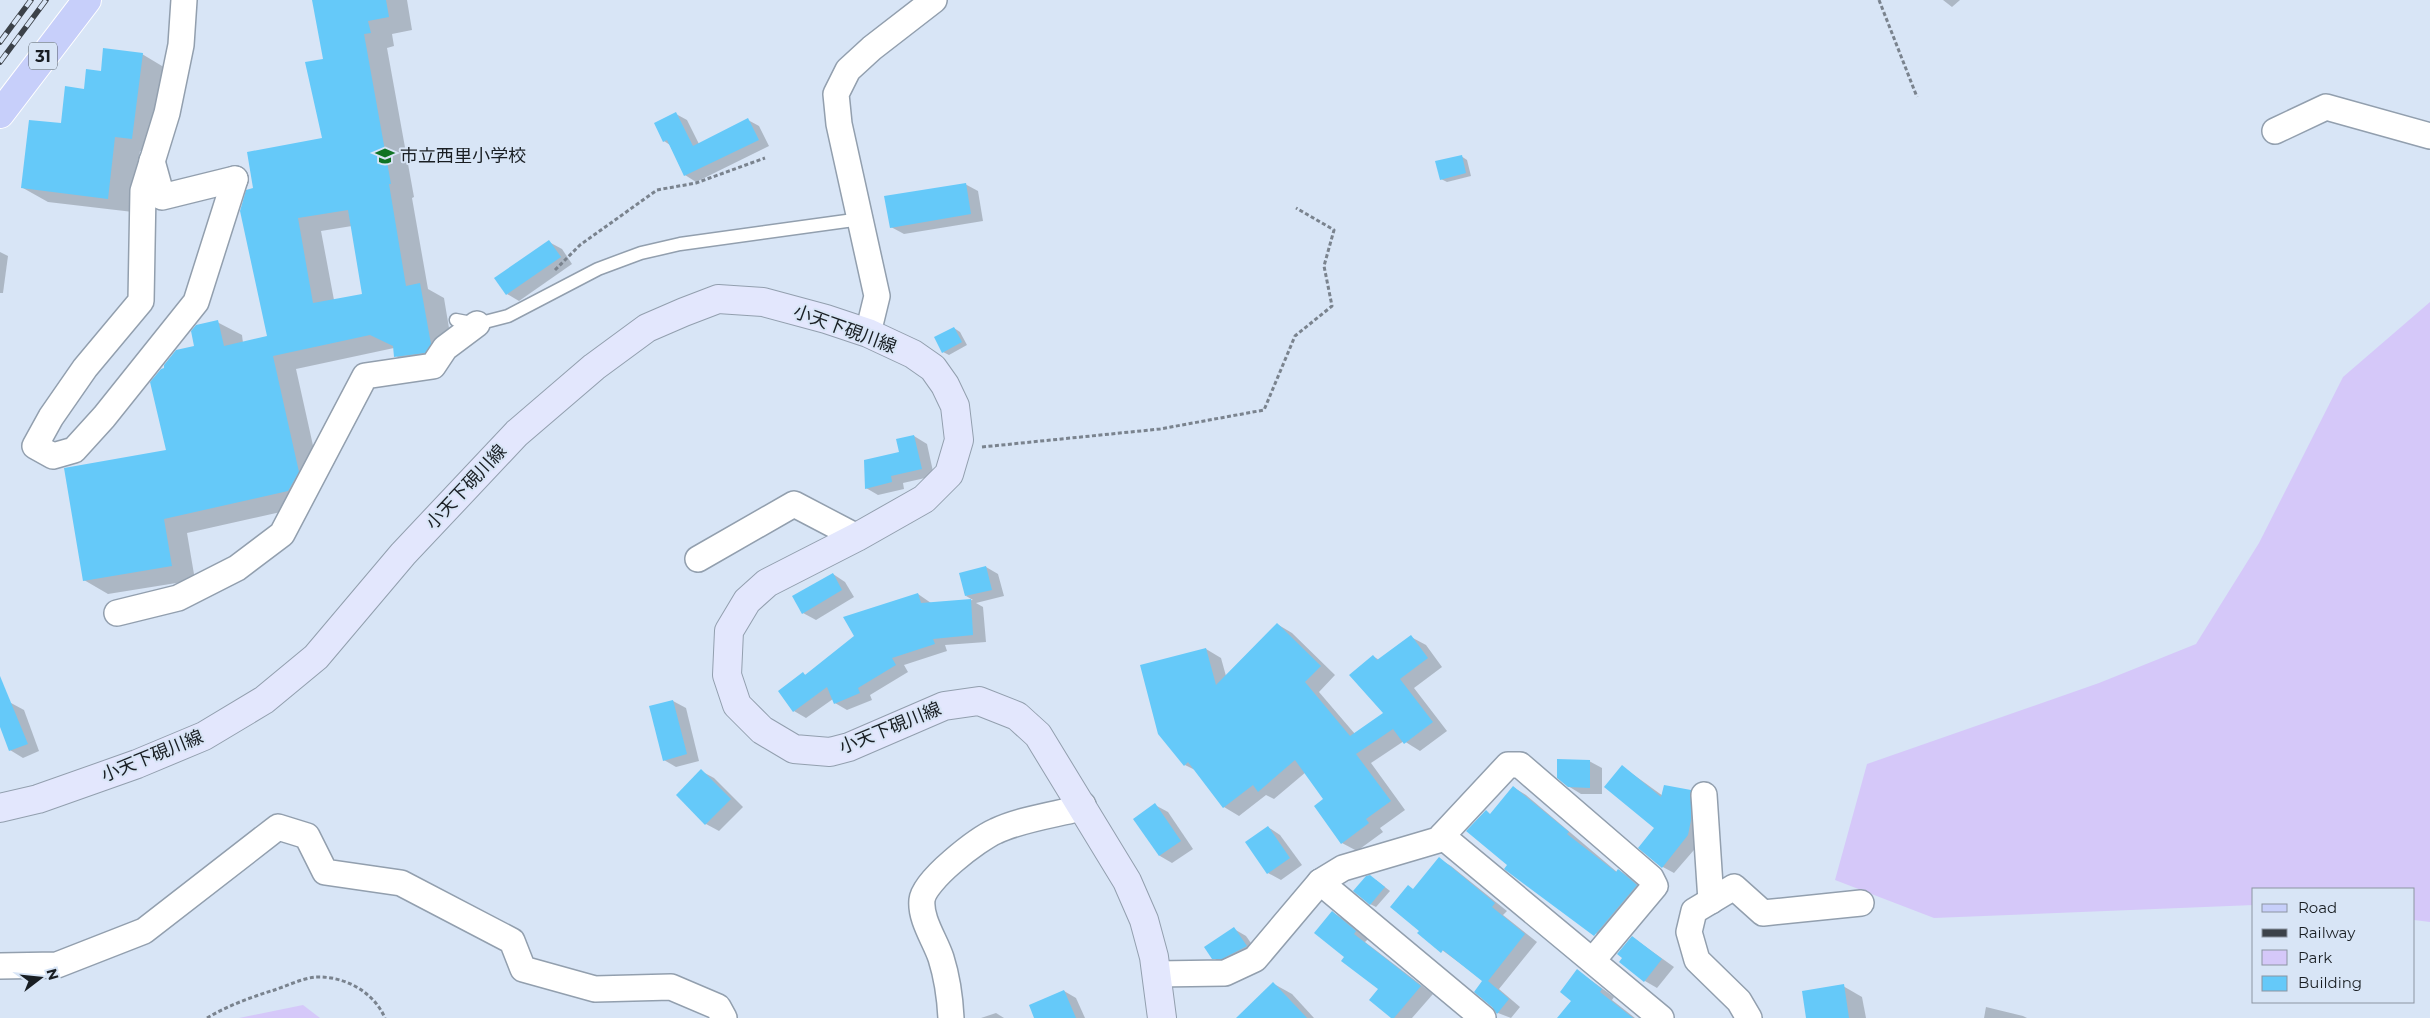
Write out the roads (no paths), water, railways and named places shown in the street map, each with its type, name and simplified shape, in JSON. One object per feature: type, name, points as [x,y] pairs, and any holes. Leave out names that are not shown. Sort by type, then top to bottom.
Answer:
[{"type":"main road","name":"31","points":[[0,114],[87,0]]},
{"type":"main road","name":"小天下硯川線","points":[[0,808],[38,799],[137,764],[204,736],[264,700],[316,656],[403,554],[517,433],[594,367],[647,328],[718,300],[763,302],[826,319],[868,333],[913,354],[933,368],[945,385],[954,406],[959,440],[949,474],[924,499],[857,537],[767,583],[747,601],[729,631],[727,675],[738,705],[762,730],[794,749],[830,752],[850,747],[944,706],[979,701],[1017,716],[1038,735],[1083,805],[1127,881],[1144,920],[1156,974],[1162,1018]]},
{"type":"street","points":[[152,161],[162,197],[235,180],[196,302],[104,417],[74,450],[53,456],[35,446],[51,417],[85,368],[141,301],[143,191],[152,161],[167,113],[181,45],[184,0]]},
{"type":"street","points":[[868,333],[877,296],[839,124],[836,94],[848,70],[872,48],[934,0]]},
{"type":"street","points":[[2274,131],[2326,107],[2430,136]]},
{"type":"street","points":[[117,613],[178,598],[237,568],[282,534],[365,376],[433,366],[466,322]]},
{"type":"street","points":[[698,559],[794,504],[857,537]]},
{"type":"street","points":[[1156,974],[1225,973],[1255,959],[1320,882],[1343,868],[1438,840],[1508,765],[1520,765],[1651,878],[1655,886],[1593,960]]},
{"type":"street","points":[[1704,795],[1711,900]]},
{"type":"street","points":[[951,1018],[950,997],[941,958],[924,918],[922,900],[929,886],[956,859],[996,831],[1077,809],[1083,805]]},
{"type":"street","points":[[0,966],[57,965],[144,931],[278,826],[307,836],[325,872],[401,883],[512,941],[523,969],[595,989],[671,987],[718,1007],[724,1018]]},
{"type":"street","points":[[1442,836],[1661,1018]]},
{"type":"street","points":[[1320,882],[1476,1016]]},
{"type":"street","points":[[1749,1018],[1739,1001],[1697,960],[1689,932],[1694,910],[1734,887],[1763,913],[1861,903]]},
{"type":"lane","points":[[466,322],[508,316],[598,269],[641,253],[680,244],[861,219]]},
{"type":"railway","points":[[0,42],[31,0]]},
{"type":"railway","points":[[0,62],[46,0]]},
{"type":"place","name":"市立西里小学校","points":[[385,156]]}]
